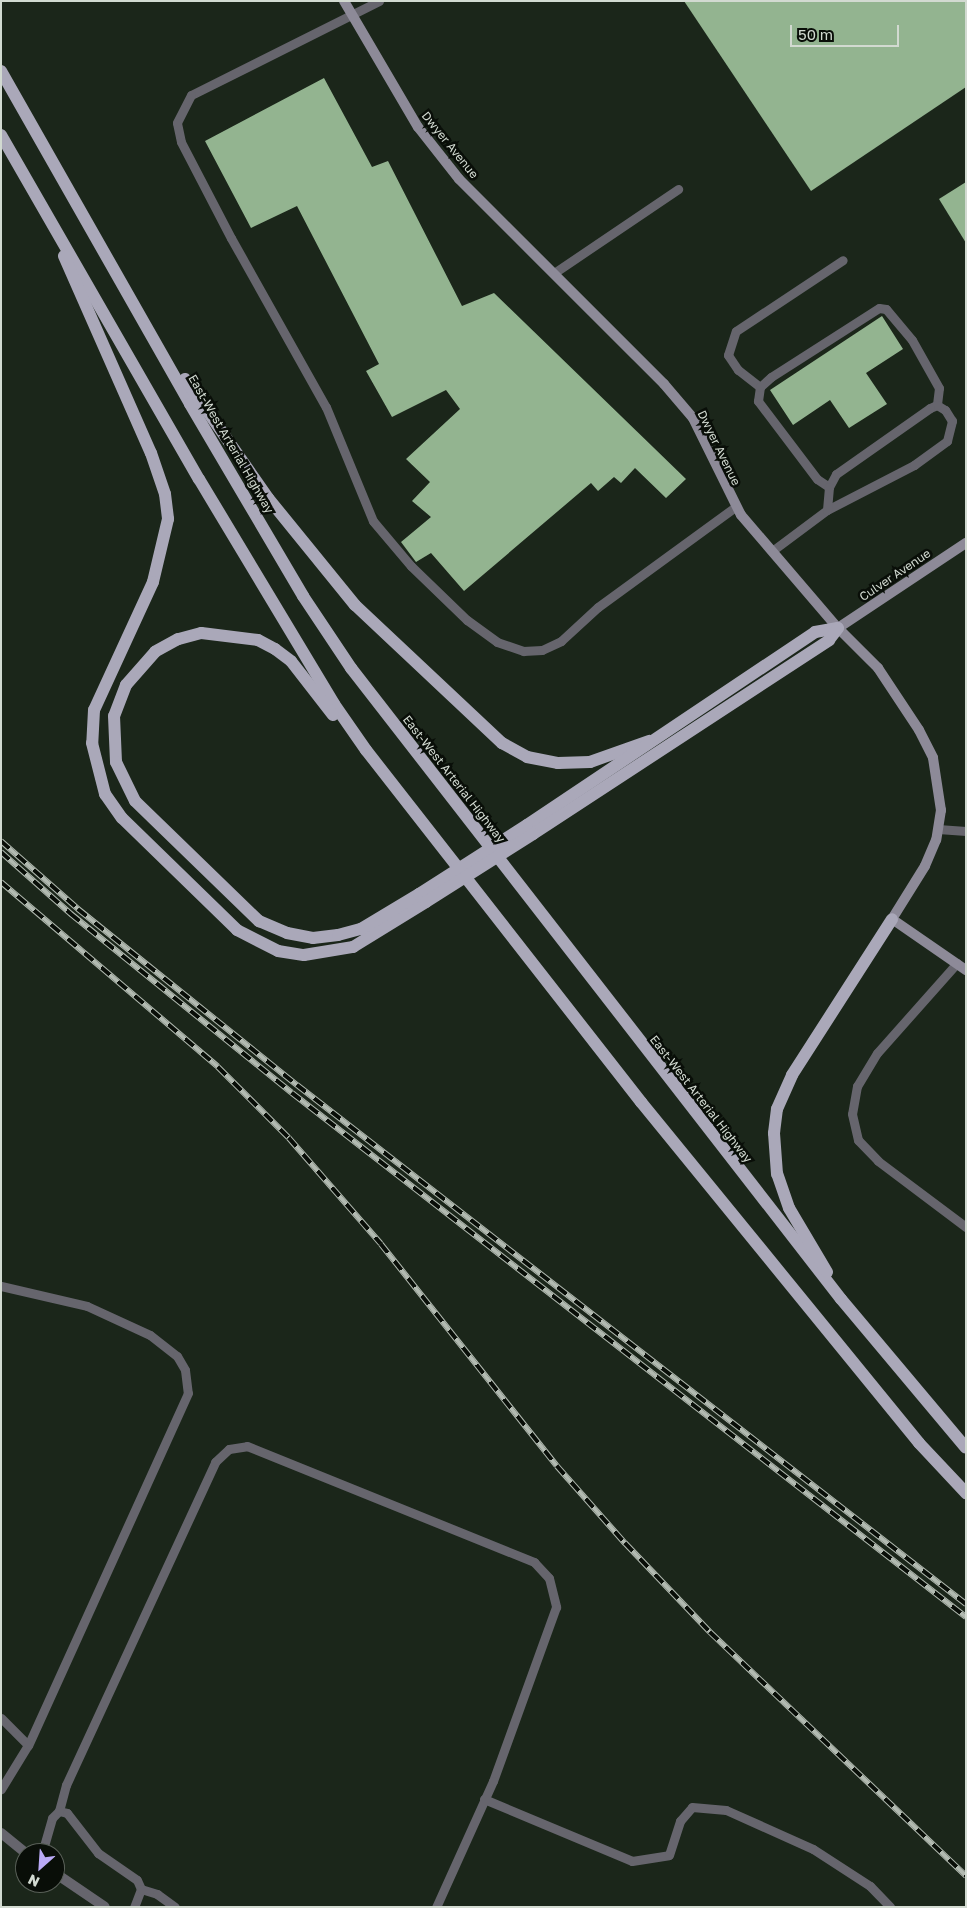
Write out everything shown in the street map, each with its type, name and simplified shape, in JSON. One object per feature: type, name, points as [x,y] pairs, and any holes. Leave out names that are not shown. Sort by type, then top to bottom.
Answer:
[{"type":"main road","name":"East-West Arterial Highway","points":[[1,71],[303,596],[351,668],[841,1299],[966,1448]]},
{"type":"main road","points":[[1,135],[199,479],[334,704],[366,750],[641,1102],[919,1443],[966,1493]]},
{"type":"main road","points":[[46,212],[87,315],[151,453],[164,494],[168,519],[153,582],[94,710],[92,743],[105,794],[122,818],[238,930],[278,951],[304,955],[353,948],[422,898],[829,640],[838,628]]},
{"type":"main road","points":[[145,322],[302,543],[355,605],[502,743],[528,757],[558,763],[590,762],[649,741]]},
{"type":"main road","points":[[530,829],[649,741],[815,632],[838,628]]},
{"type":"main road","points":[[366,750],[330,712],[291,661],[258,640],[226,633],[201,633],[178,639],[140,665],[126,685],[114,716],[112,734],[116,762],[135,801],[259,921],[287,933],[313,938],[338,935],[361,929],[422,898]]},
{"type":"main road","points":[[841,1299],[786,1200],[778,1174],[776,1117],[792,1075],[892,920]]},
{"type":"street","name":"Dwyer Avenue","points":[[344,1],[418,127],[459,178],[554,273],[693,418],[735,507],[838,628],[878,668],[920,730],[933,758],[941,792],[938,829],[925,866],[892,920]]},
{"type":"street","name":"Culver Avenue","points":[[838,628],[966,543]]},
{"type":"street","points":[[892,920],[966,970]]},
{"type":"street","points":[[1,1833],[15,1844]]},
{"type":"street","points":[[65,1880],[105,1907]]},
{"type":"lane","points":[[379,1],[191,95],[177,123],[181,142],[231,238],[326,406],[373,521],[411,566],[467,620],[497,642],[523,651],[542,650],[560,641],[598,607],[735,507]]},
{"type":"lane","points":[[554,273],[678,189]]},
{"type":"lane","points":[[760,387],[738,370],[728,355],[736,331],[843,260]]},
{"type":"lane","points":[[827,510],[829,487],[836,474],[937,405],[939,388],[912,340],[886,309],[879,308],[760,387],[758,401],[817,480],[829,487]]},
{"type":"lane","points":[[772,551],[827,510],[914,465],[947,441],[952,421],[937,405]]},
{"type":"lane","points":[[938,829],[966,831]]},
{"type":"lane","points":[[957,963],[877,1053],[856,1086],[852,1114],[858,1140],[878,1161],[966,1226]]},
{"type":"lane","points":[[1,1286],[87,1306],[150,1334],[177,1356],[185,1370],[188,1393],[28,1745],[1,1788]]},
{"type":"lane","points":[[45,1843],[52,1818],[59,1811],[66,1785],[215,1462],[229,1448],[247,1446],[534,1562],[549,1578],[556,1607],[484,1799],[436,1907]]},
{"type":"lane","points":[[1,1718],[28,1745]]},
{"type":"lane","points":[[484,1799],[632,1861],[669,1855],[680,1821],[692,1807],[726,1810],[813,1849],[870,1886],[890,1907]]},
{"type":"lane","points":[[59,1811],[67,1813],[98,1853],[136,1880],[141,1889],[157,1894],[176,1907]]},
{"type":"lane","points":[[134,1907],[141,1889]]},
{"type":"building","points":[[684,1],[966,1],[966,87],[811,191]]},
{"type":"building","points":[[324,78],[372,167],[388,161],[462,306],[494,293],[686,479],[666,498],[635,468],[621,483],[614,477],[598,491],[591,483],[464,591],[431,553],[416,562],[401,542],[431,517],[412,501],[430,482],[406,459],[460,409],[446,390],[392,417],[366,371],[379,364],[297,206],[251,228],[205,141]]},
{"type":"building","points":[[966,182],[966,243],[939,199]]},
{"type":"building","points":[[882,316],[903,349],[866,373],[887,404],[849,428],[830,400],[793,425],[770,390]]},
{"type":"railway","points":[[1,841],[78,909],[297,1085],[966,1604]]},
{"type":"railway","points":[[1,852],[71,914],[292,1093],[966,1617]]},
{"type":"railway","points":[[1,882],[218,1067],[289,1138],[381,1244],[557,1466],[625,1543],[710,1632],[966,1876]]}]
